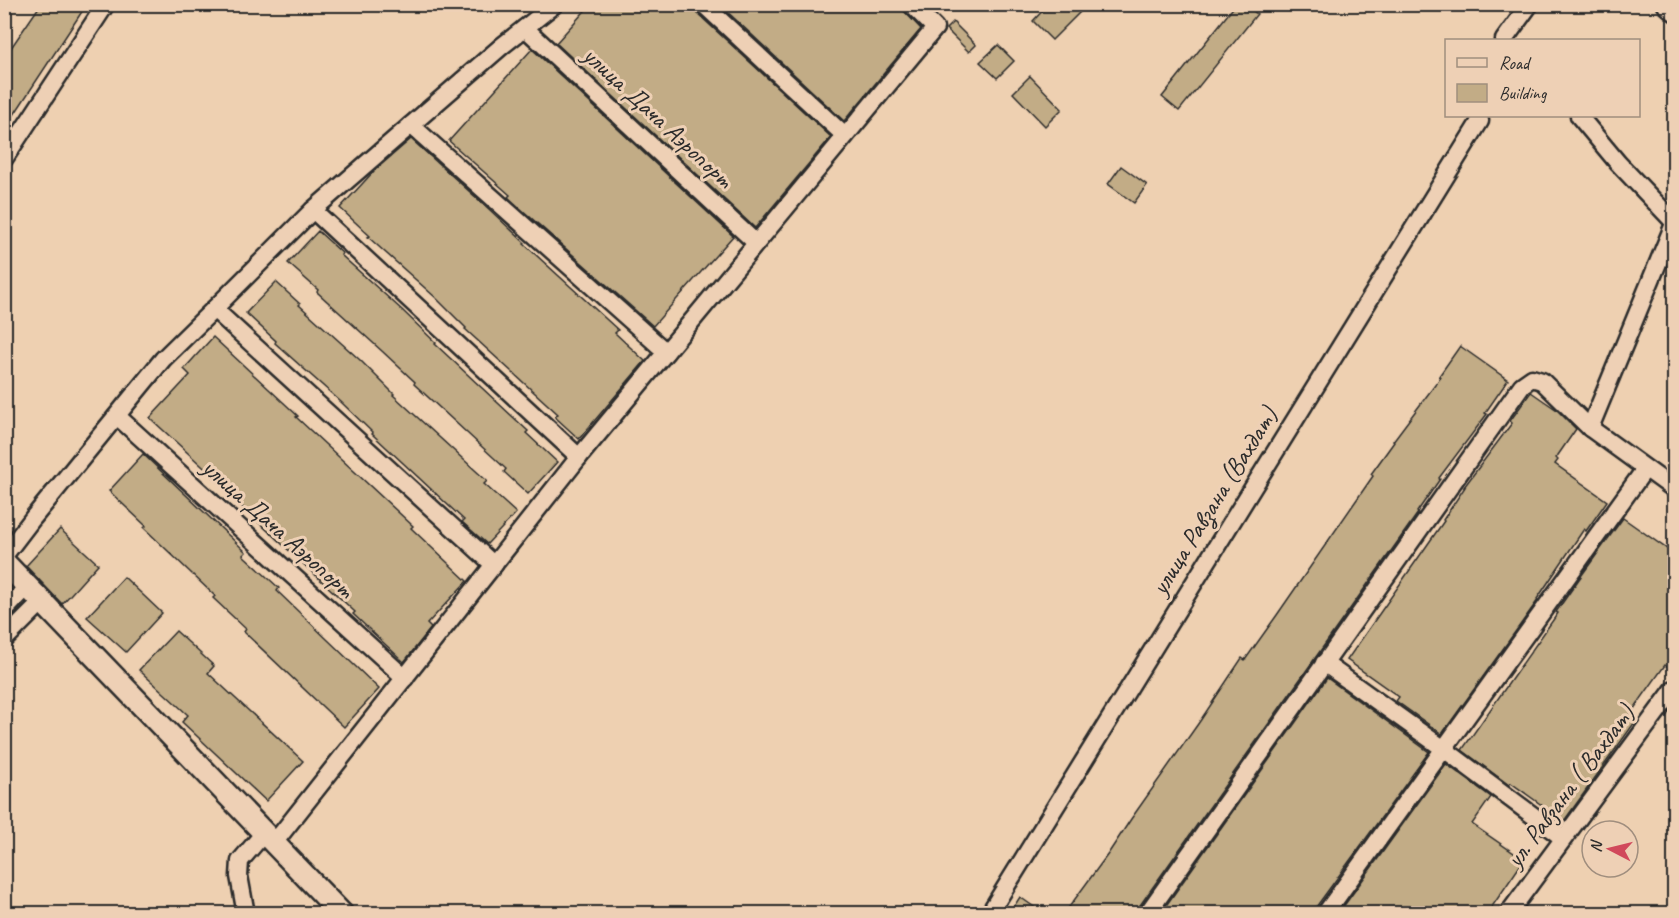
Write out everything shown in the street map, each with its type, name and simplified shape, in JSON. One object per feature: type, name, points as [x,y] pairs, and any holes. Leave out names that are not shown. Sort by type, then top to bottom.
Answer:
[{"type":"main road","points":[[4,562],[342,914]]},
{"type":"street","points":[[4,159],[106,4]]},
{"type":"street","points":[[4,556],[164,359],[313,210],[502,46],[555,4]]},
{"type":"street","points":[[703,4],[845,136]]},
{"type":"street","points":[[246,914],[238,876],[240,861],[269,838],[405,678],[579,457],[934,28],[911,4]]},
{"type":"street","points":[[1505,39],[1530,4]]},
{"type":"street","points":[[1666,5],[1674,12]]},
{"type":"street","name":"улица Дача Аэропорт","points":[[525,28],[756,243]]},
{"type":"street","name":"улица Равзана (Вахдат)","points":[[989,914],[1480,121],[1479,117]]},
{"type":"street","points":[[1580,117],[1618,163],[1674,223],[1590,428]]},
{"type":"street","points":[[411,125],[666,352]]},
{"type":"street","points":[[313,210],[579,457]]},
{"type":"street","points":[[214,309],[494,565]]},
{"type":"street","points":[[1147,914],[1522,384],[1532,378],[1542,381],[1590,428],[1674,489]]},
{"type":"street","name":"улица Дача Аэропорт","points":[[117,416],[405,678]]},
{"type":"street","points":[[1325,914],[1645,469]]},
{"type":"street","points":[[4,611],[35,595]]},
{"type":"street","points":[[4,640],[35,595]]},
{"type":"street","points":[[1324,663],[1563,838]]},
{"type":"street","name":"ул. Равзана ( Вахдат)","points":[[1508,914],[1674,688]]},
{"type":"building","points":[[41,4],[87,4],[4,130],[4,58]]},
{"type":"building","points":[[591,4],[693,4],[696,12],[831,137],[755,228],[556,43]]},
{"type":"building","points":[[719,4],[901,4],[904,11],[921,29],[844,121]]},
{"type":"building","points":[[1049,4],[1088,4],[1052,40],[1033,21]]},
{"type":"building","points":[[1236,4],[1244,4],[1257,14],[1179,111],[1162,97]]},
{"type":"building","points":[[953,22],[976,45],[969,52],[946,29]]},
{"type":"building","points":[[998,45],[1014,61],[997,78],[980,62]]},
{"type":"building","points":[[532,49],[733,236],[653,326],[520,208],[508,197],[510,195],[449,141]]},
{"type":"building","points":[[1030,76],[1062,109],[1045,126],[1013,93]]},
{"type":"building","points":[[411,139],[618,330],[615,333],[645,361],[579,439],[555,417],[558,414],[465,329],[435,297],[368,237],[370,236],[340,208],[374,171]]},
{"type":"building","points":[[1121,166],[1147,185],[1134,203],[1108,184]]},
{"type":"building","points":[[318,231],[528,431],[526,433],[557,462],[528,494],[504,472],[506,469],[288,263]]},
{"type":"building","points":[[276,282],[360,360],[393,395],[487,481],[484,484],[516,513],[487,544],[246,313]]},
{"type":"building","points":[[213,337],[413,526],[411,528],[467,581],[427,624],[431,628],[404,662],[353,614],[355,612],[239,504],[241,502],[150,418],[190,375],[184,369]]},
{"type":"building","points":[[1460,346],[1508,380],[1485,413],[1487,414],[1439,478],[1418,513],[1138,908],[1137,914],[1064,914],[1108,854],[1242,658],[1245,660],[1277,615],[1373,476],[1371,474],[1393,441],[1441,377],[1439,376]]},
{"type":"building","points":[[1531,392],[1557,410],[1576,429],[1556,458],[1558,460],[1555,464],[1607,501],[1586,531],[1584,529],[1538,600],[1442,734],[1396,701],[1399,697],[1347,660],[1444,521],[1464,487],[1512,423],[1510,421]]},
{"type":"building","points":[[143,454],[246,552],[243,555],[279,588],[277,591],[379,689],[344,727],[244,632],[246,629],[213,598],[215,596],[109,491]]},
{"type":"building","points":[[1623,518],[1674,554],[1674,661],[1669,668],[1665,665],[1628,717],[1635,722],[1564,821],[1511,783],[1509,785],[1462,750]]},
{"type":"building","points":[[60,529],[98,564],[62,604],[26,566]]},
{"type":"building","points":[[124,577],[162,613],[126,652],[87,617]]},
{"type":"building","points":[[176,631],[214,666],[208,673],[303,761],[266,801],[182,722],[188,715],[139,670]]},
{"type":"building","points":[[1327,678],[1429,752],[1311,914],[1160,914]]},
{"type":"building","points":[[1446,764],[1491,797],[1472,824],[1524,860],[1487,914],[1338,914]]},
{"type":"building","points":[[1020,897],[1044,914],[1009,914]]}]
